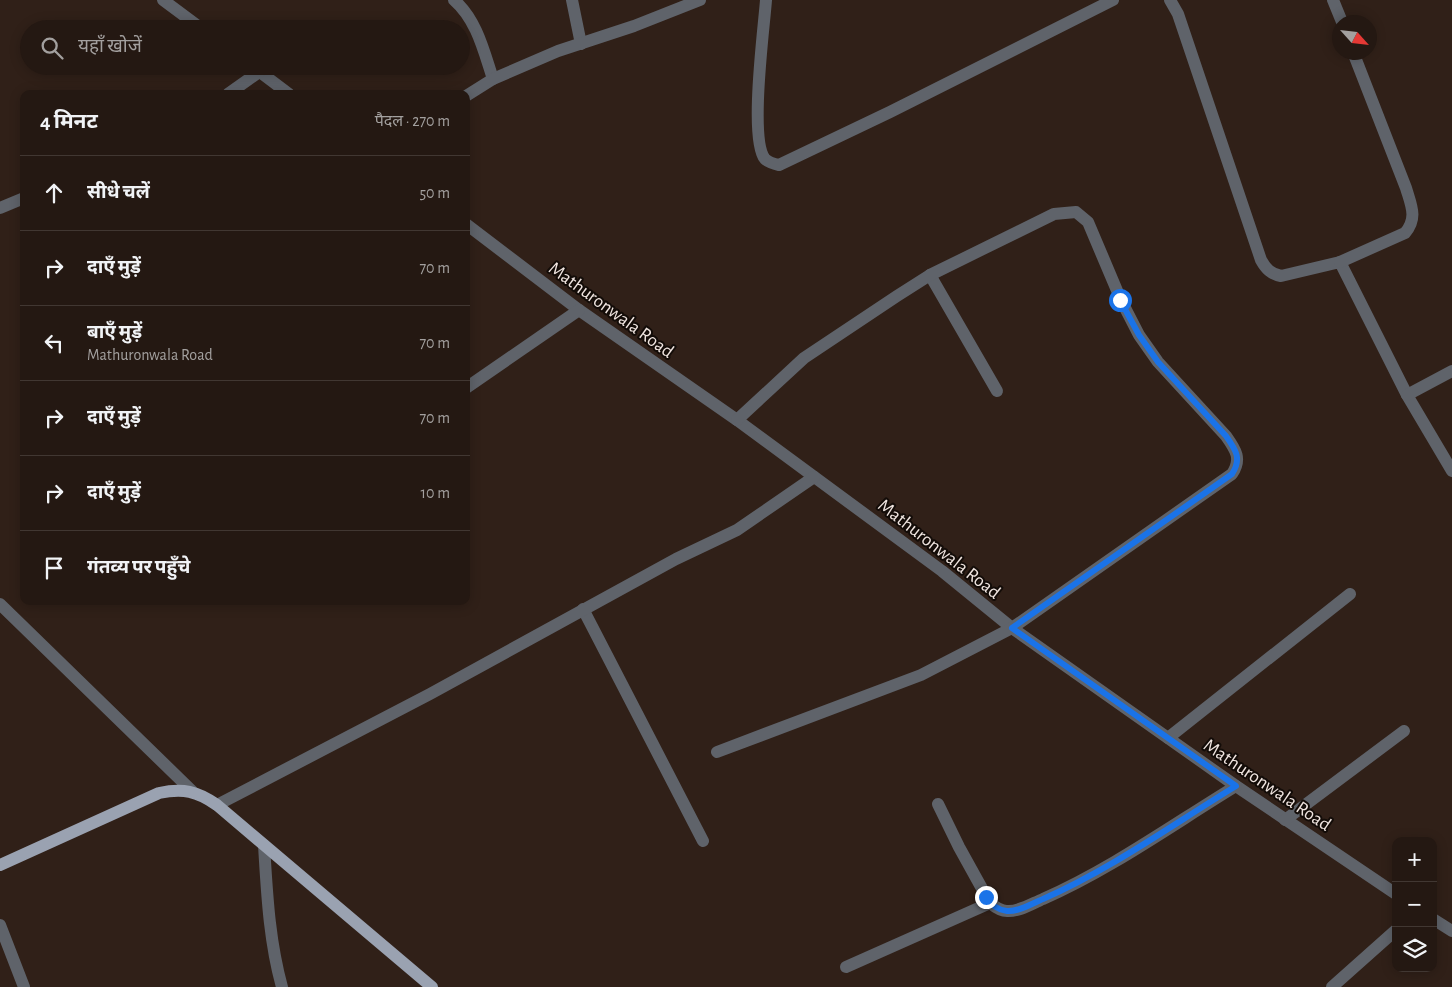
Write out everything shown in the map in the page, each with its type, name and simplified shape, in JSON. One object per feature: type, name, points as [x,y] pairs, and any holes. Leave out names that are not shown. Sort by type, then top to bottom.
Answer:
[{"type":"main road","points":[[0,865],[159,793],[172,790],[192,791],[204,795],[217,805],[432,987]]},
{"type":"street","points":[[163,0],[190,20]]},
{"type":"street","points":[[454,0],[469,18],[480,37],[493,79]]},
{"type":"street","points":[[572,0],[581,44]]},
{"type":"street","points":[[766,0],[758,112],[759,140],[764,158],[771,163],[779,165],[890,112],[1113,0]]},
{"type":"street","points":[[1170,0],[1178,14],[1261,260],[1266,268],[1274,274],[1282,276],[1340,262],[1405,233],[1411,226],[1413,220],[1412,209],[1406,188],[1356,60]]},
{"type":"street","points":[[1333,0],[1339,15]]},
{"type":"street","points":[[470,93],[493,79],[558,51],[634,26],[695,1]]},
{"type":"street","points":[[232,90],[249,75]]},
{"type":"street","points":[[264,75],[285,90]]},
{"type":"street","points":[[0,208],[20,200]]},
{"type":"street","points":[[718,752],[921,675],[1012,628],[1232,474],[1238,466],[1234,449],[1226,436],[1158,362],[1139,335],[1120,300],[1088,222],[1076,212],[1054,214],[930,275],[804,358],[737,420]]},
{"type":"street","name":"Mathuronwala Road","points":[[470,227],[579,310],[737,420],[942,570],[1012,628],[1285,820],[1392,891]]},
{"type":"street","points":[[1340,262],[1407,395],[1452,471]]},
{"type":"street","points":[[930,275],[997,391]]},
{"type":"street","points":[[470,385],[579,310]]},
{"type":"street","points":[[1407,395],[1452,371]]},
{"type":"street","points":[[217,805],[430,694],[676,559],[737,530],[814,477]]},
{"type":"street","points":[[1168,738],[1350,594]]},
{"type":"street","points":[[0,604],[192,791]]},
{"type":"street","points":[[583,609],[703,842]]},
{"type":"street","points":[[1285,820],[1404,731]]},
{"type":"street","points":[[938,804],[990,903],[997,908],[1007,911],[1018,910],[1066,888],[1127,855],[1236,786]]},
{"type":"street","points":[[264,844],[269,925],[272,947],[282,987]]},
{"type":"street","points":[[846,967],[990,903]]},
{"type":"street","points":[[1437,922],[1452,931]]},
{"type":"street","points":[[0,924],[24,987]]},
{"type":"street","points":[[1332,987],[1392,934]]},
{"type":"route","points":[[986,897],[997,908],[1007,911],[1018,910],[1066,888],[1127,855],[1236,786],[1012,628],[1232,474],[1238,466],[1234,449],[1226,436],[1158,362],[1139,335],[1120,300]]}]
